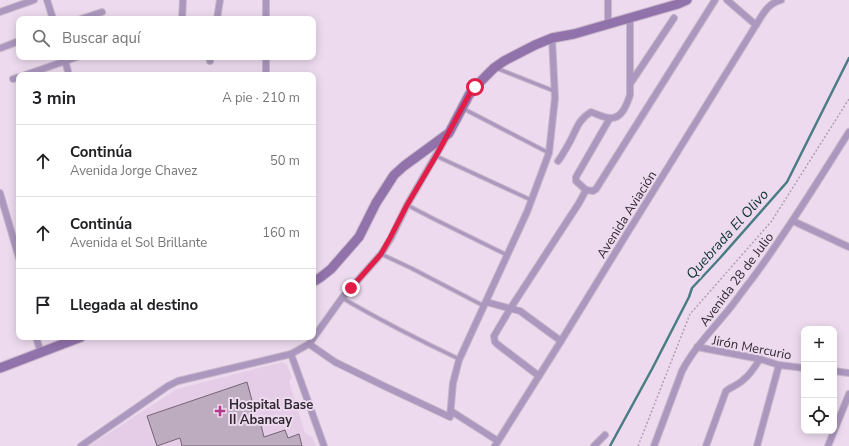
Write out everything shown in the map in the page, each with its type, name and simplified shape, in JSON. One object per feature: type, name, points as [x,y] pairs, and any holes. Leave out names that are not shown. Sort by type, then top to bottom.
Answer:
[{"type":"street","points":[[0,12],[34,0]]},
{"type":"street","points":[[47,0],[52,16]]},
{"type":"street","points":[[182,16],[183,0]]},
{"type":"street","points":[[217,16],[220,0]]},
{"type":"street","points":[[266,0],[266,16]]},
{"type":"street","points":[[608,0],[608,24]]},
{"type":"street","points":[[316,334],[342,298],[381,254],[462,108],[475,87],[494,68],[529,48],[552,38],[574,34],[608,24],[667,3],[687,0]]},
{"type":"street","points":[[610,118],[576,178],[576,181],[586,190],[593,191],[596,189],[715,0]]},
{"type":"street","points":[[727,0],[756,25]]},
{"type":"street","name":"Avenida Aviación","points":[[496,444],[561,342],[622,240],[756,25],[768,7],[776,1],[781,0]]},
{"type":"street","points":[[91,16],[102,12]]},
{"type":"street","points":[[558,161],[569,144],[579,122],[585,116],[591,112],[610,118],[617,117],[623,112],[630,95],[630,17]]},
{"type":"street","points":[[630,84],[674,18]]},
{"type":"street","points":[[309,344],[335,362],[450,417],[453,384],[459,360],[531,200],[549,153],[555,98],[552,38]]},
{"type":"street","points":[[1,48],[16,42]]},
{"type":"street","points":[[32,72],[62,60]]},
{"type":"street","points":[[65,60],[68,72]]},
{"type":"street","points":[[266,60],[266,72]]},
{"type":"street","name":"Avenida 28 de Julio","points":[[654,446],[682,371],[696,347],[731,306],[793,221],[849,132]]},
{"type":"street","points":[[316,280],[331,269],[359,237],[376,203],[394,175],[449,133]]},
{"type":"street","points":[[539,376],[495,342],[494,336],[586,190]]},
{"type":"street","points":[[0,193],[16,248]]},
{"type":"street","points":[[793,221],[849,247]]},
{"type":"street","points":[[485,304],[520,311],[561,342]]},
{"type":"street","points":[[37,340],[41,353]]},
{"type":"street","points":[[0,368],[74,340]]},
{"type":"street","points":[[81,446],[168,386],[178,381],[292,354],[309,344],[312,340]]},
{"type":"street","name":"Jirón Mercurio","points":[[696,347],[760,359],[779,365],[801,368]]},
{"type":"street","points":[[292,354],[324,446]]},
{"type":"street","points":[[706,446],[726,391],[749,375],[760,359]]},
{"type":"street","points":[[757,446],[779,365]]},
{"type":"street","points":[[837,371],[849,373]]},
{"type":"street","points":[[828,446],[849,394]]},
{"type":"street","points":[[451,411],[496,444]]},
{"type":"street","points":[[594,446],[605,435]]},
{"type":"lane","points":[[494,68],[555,92]]},
{"type":"lane","points":[[462,108],[549,153]]},
{"type":"lane","points":[[436,156],[531,200]]},
{"type":"lane","points":[[407,205],[507,255]]},
{"type":"lane","points":[[381,254],[485,304]]},
{"type":"lane","points":[[342,298],[405,333],[459,360]]},
{"type":"path","points":[[638,446],[690,314],[771,222],[849,99]]},
{"type":"shaded area","name":"Hospital Base II Abancay","points":[[282,362],[287,365],[292,377],[289,382],[305,433],[312,437],[316,446],[89,446],[177,389]]},
{"type":"building","points":[[247,382],[254,408],[251,410],[255,423],[260,421],[264,437],[285,430],[288,438],[299,434],[302,446],[182,446],[180,438],[157,446],[147,416]]},
{"type":"waterway","name":"Quebrada El Olivo","points":[[610,446],[652,369],[689,297],[692,288],[787,182],[849,58]]},
{"type":"place","name":"Hospital Base II Abancay","points":[[220,411]]},
{"type":"route","points":[[351,288],[381,254],[407,205],[436,156],[469,95],[475,87]]}]
